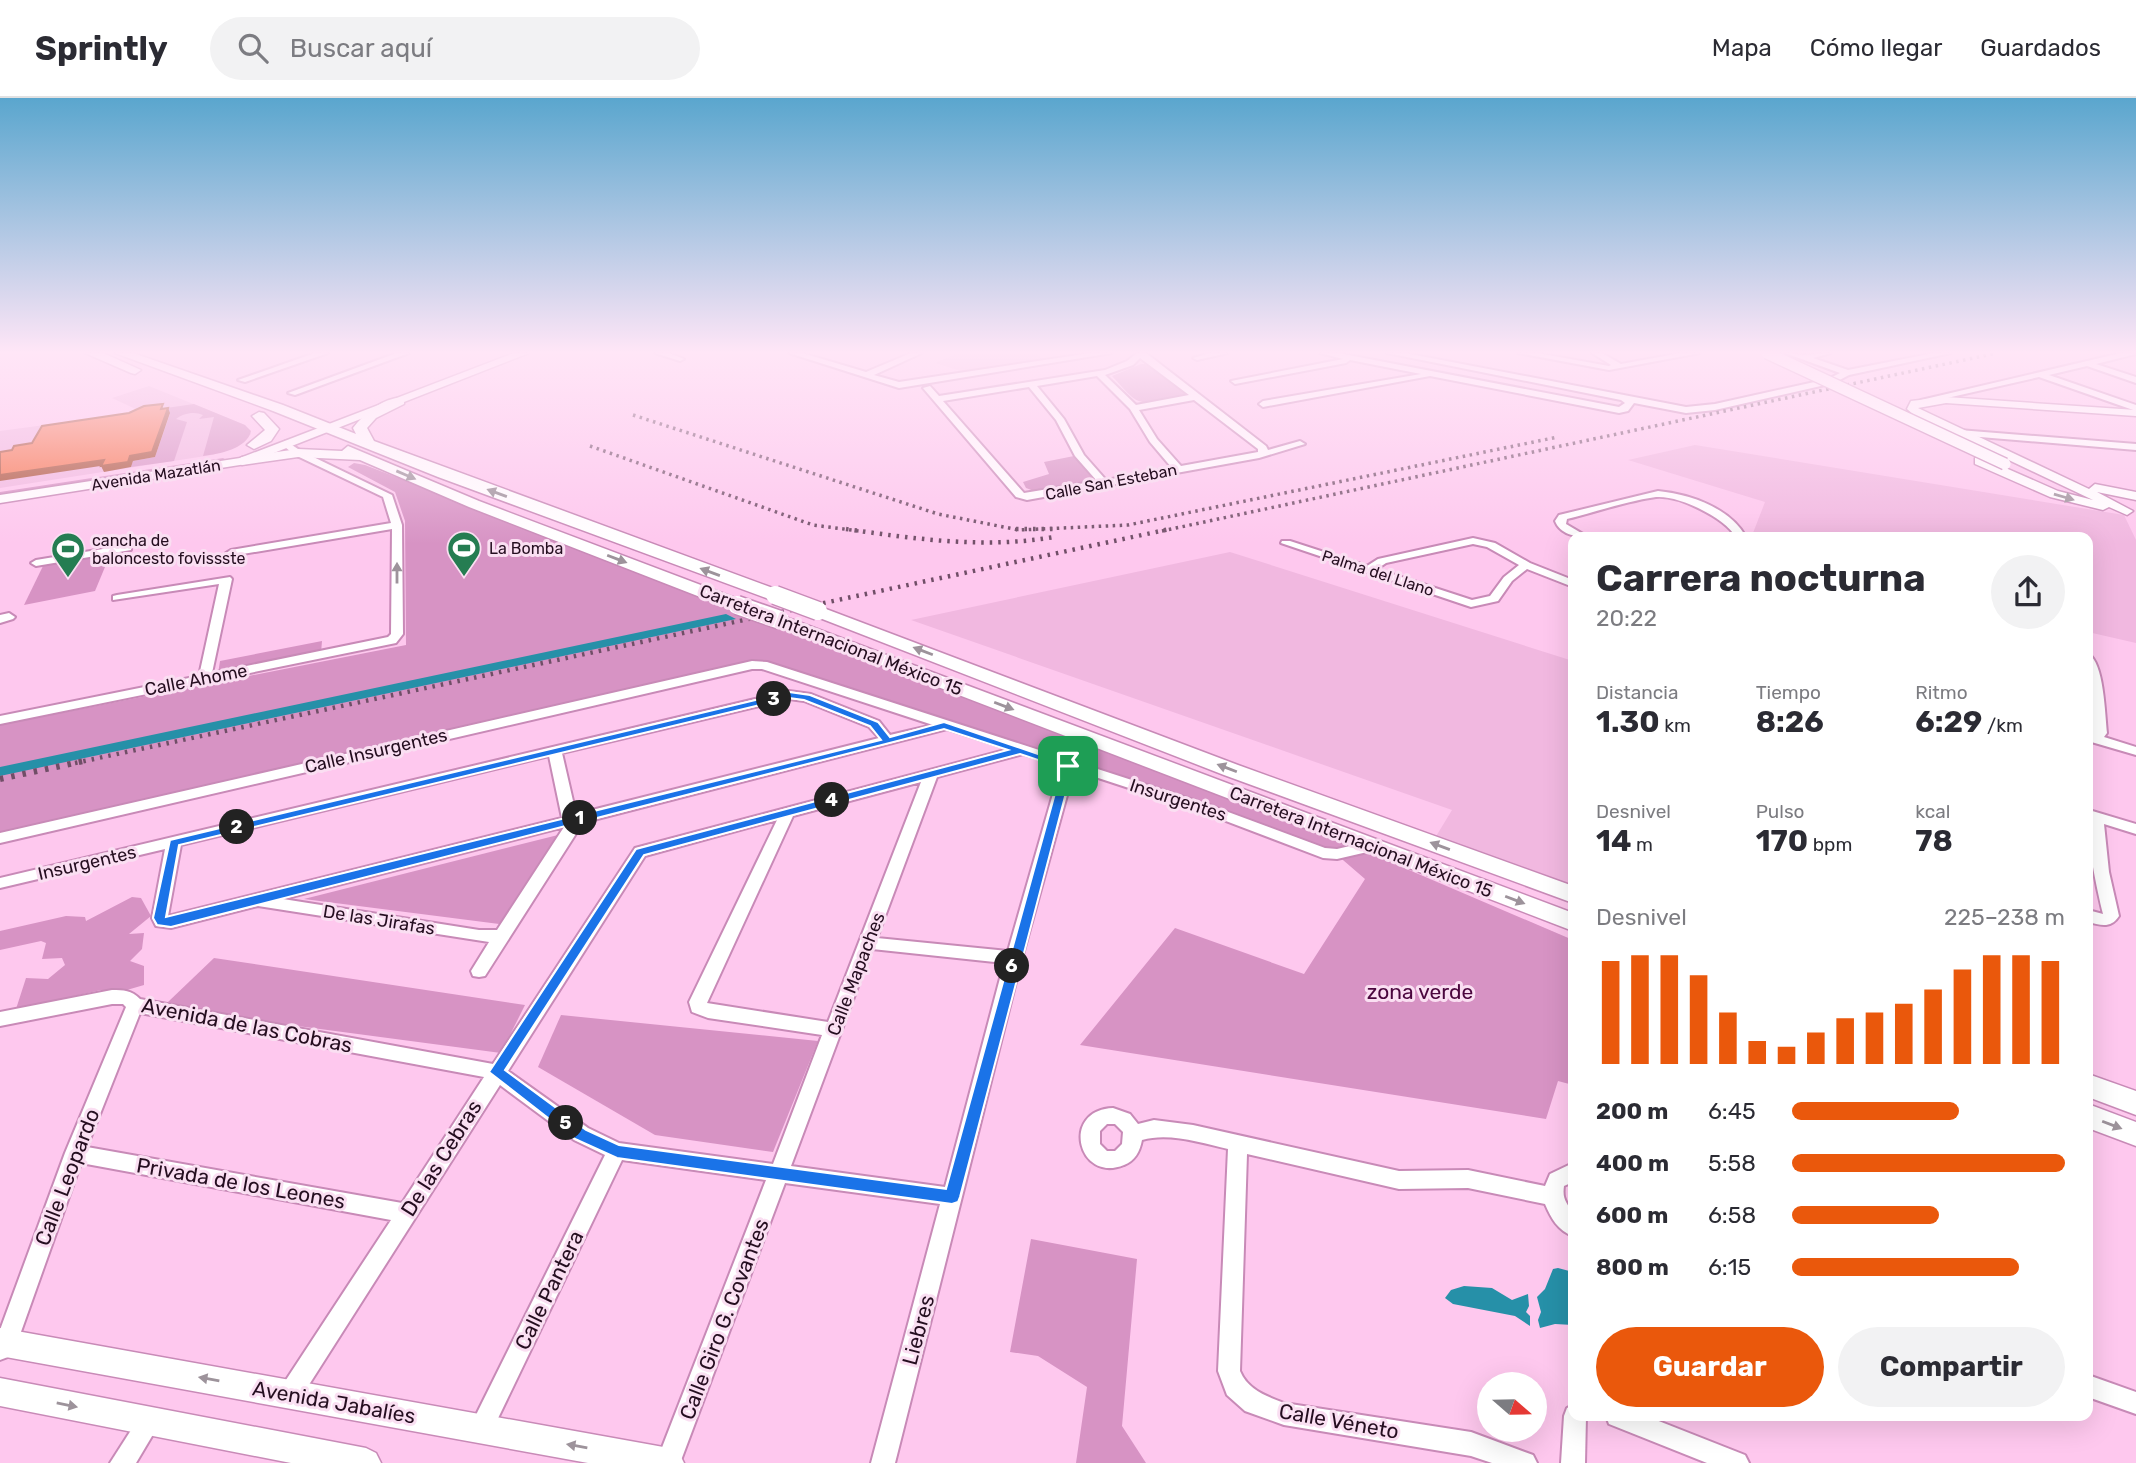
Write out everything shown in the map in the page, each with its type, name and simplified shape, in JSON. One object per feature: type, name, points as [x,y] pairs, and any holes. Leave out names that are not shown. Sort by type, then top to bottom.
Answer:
[{"type":"main road","points":[[254,445],[266,438],[272,429],[261,417]]},
{"type":"main road","name":"Carretera Internacional México 15","points":[[266,417],[310,428]]},
{"type":"main road","name":"Carretera Internacional México 15","points":[[282,417],[364,449],[443,474],[775,595],[1231,770],[1568,893]]},
{"type":"main road","points":[[242,461],[292,448],[364,449],[360,428],[369,417]]},
{"type":"main road","name":"Carretera Internacional México 15","points":[[364,449],[474,504],[1568,920]]},
{"type":"main road","points":[[2093,1087],[2136,1103]]},
{"type":"main road","points":[[2093,1118],[2136,1134]]},
{"type":"street","points":[[232,553],[397,525],[387,495],[383,491],[292,448],[310,428],[338,417]]},
{"type":"street","points":[[310,428],[347,417]]},
{"type":"street","name":"Calle San Esteban","points":[[952,417],[1020,495],[1034,498],[1300,444]]},
{"type":"street","points":[[1058,417],[1080,456],[1104,484]]},
{"type":"street","points":[[1139,417],[1153,439],[1178,469]]},
{"type":"street","points":[[1222,417],[1264,448],[1263,452]]},
{"type":"street","points":[[1885,417],[2054,494],[2132,512]]},
{"type":"street","points":[[1909,417],[2012,463]]},
{"type":"street","points":[[1926,417],[2031,474],[2136,496]]},
{"type":"street","points":[[2118,417],[2136,418]]},
{"type":"street","name":"Avenida Mazatlán","points":[[0,492],[220,457],[310,428]]},
{"type":"street","points":[[1959,433],[2136,447]]},
{"type":"street","name":"Avenida Mazatlán","points":[[0,499],[242,461]]},
{"type":"street","points":[[2073,484],[2132,512]]},
{"type":"street","points":[[1573,532],[1562,526],[1560,521],[1563,517],[1658,494],[1668,495],[1728,518],[1737,525],[1739,532]]},
{"type":"street","name":"Calle Ahome","points":[[0,720],[392,640],[397,634],[397,525]]},
{"type":"street","points":[[1369,569],[1382,561],[1473,541],[1490,545],[1526,565],[1568,582]]},
{"type":"street","name":"Palma del Llano","points":[[1286,543],[1471,604],[1494,599],[1508,579],[1526,565]]},
{"type":"street","points":[[36,563],[127,548]]},
{"type":"street","points":[[117,598],[226,579],[205,678]]},
{"type":"street","name":"Insurgentes","points":[[752,665],[763,665],[1020,751],[1207,809],[1322,853],[1336,854],[1371,846]]},
{"type":"street","name":"Calle Insurgentes","points":[[0,838],[752,665]]},
{"type":"street","points":[[2093,672],[2100,733],[2093,737]]},
{"type":"street","name":"Insurgentes","points":[[0,883],[798,695],[874,724],[888,741]]},
{"type":"street","points":[[174,843],[160,918],[162,922],[171,922],[944,726]]},
{"type":"street","points":[[2093,738],[2136,751]]},
{"type":"street","points":[[834,1030],[708,1011],[698,1007],[788,812],[1020,751]]},
{"type":"street","points":[[479,971],[572,829],[555,752]]},
{"type":"street","name":"Liebres","points":[[883,1463],[1014,958],[1068,766]]},
{"type":"street","name":"Calle Mapaches","points":[[780,1174],[931,774]]},
{"type":"street","name":"De las Cebras","points":[[290,1394],[640,852],[788,812]]},
{"type":"street","points":[[2093,816],[2136,829]]},
{"type":"street","points":[[2093,822],[2111,916],[2105,920],[2093,917]]},
{"type":"street","name":"De las Jirafas","points":[[256,900],[479,936],[503,936]]},
{"type":"street","points":[[869,943],[1014,958]]},
{"type":"street","name":"Avenida de las Cobras","points":[[0,1019],[112,997],[127,997],[135,1005],[496,1072]]},
{"type":"street","name":"Calle Leopardo","points":[[2,1344],[135,1005]]},
{"type":"street","points":[[496,1072],[580,1134],[617,1151],[952,1197]]},
{"type":"street","points":[[1135,1134],[1154,1128],[1238,1142],[1399,1180],[1468,1180],[1553,1197]]},
{"type":"street","name":"Calle Véneto","points":[[1238,1142],[1228,1371],[1235,1387],[1253,1403],[1283,1414],[1471,1444],[1525,1463]]},
{"type":"street","name":"Calle Pantera","points":[[481,1429],[617,1151]]},
{"type":"street","name":"Privada de los Leones","points":[[75,1153],[406,1213]]},
{"type":"street","name":"Calle Giro G. Covantes","points":[[668,1463],[780,1174]]},
{"type":"street","points":[[1568,1174],[1557,1180],[1553,1197],[1559,1213],[1568,1222]]},
{"type":"street","name":"Avenida Jabalíes","points":[[2,1344],[668,1463]]},
{"type":"street","points":[[2093,1388],[2136,1403]]},
{"type":"street","points":[[0,1392],[150,1421],[306,1458],[366,1463]]},
{"type":"street","points":[[122,1463],[150,1421]]},
{"type":"street","points":[[1573,1463],[1575,1421]]},
{"type":"street","points":[[1630,1421],[1737,1463]]},
{"type":"shaded area","points":[[107,417],[225,417],[245,425],[251,434],[237,447],[212,455],[0,488],[0,431]]},
{"type":"shaded area","points":[[1695,445],[2124,515],[2136,540],[2136,643],[2093,633],[2093,532],[1753,532],[1765,502],[1628,460]]},
{"type":"shaded area","points":[[1230,552],[1568,659],[1568,883],[1435,838],[1452,810],[911,620]]},
{"type":"green space","points":[[169,417],[181,417],[176,419],[187,422],[174,461],[131,467],[133,461],[155,457]]},
{"type":"green space","points":[[201,417],[225,417],[245,425],[251,431],[244,442],[232,450],[203,456],[214,417],[199,419]]},
{"type":"green space","points":[[1074,456],[1095,481],[1042,494],[1026,488],[1023,482],[1049,474],[1044,462]]},
{"type":"green space","points":[[223,458],[230,462],[0,497],[0,492]]},
{"type":"green space","name":"zona verde","points":[[354,463],[365,465],[1367,852],[1568,938],[1568,1084],[1558,1081],[1546,1119],[1080,1045],[1175,928],[1304,974],[1365,879],[1336,854],[762,660],[0,836],[0,725],[406,645],[405,521],[395,492],[348,467]]},
{"type":"green space","points":[[110,555],[95,591],[24,605],[43,566]]},
{"type":"green space","points":[[322,641],[321,653],[218,674],[220,661]]},
{"type":"green space","points":[[566,833],[507,925],[304,899]]},
{"type":"green space","points":[[132,897],[141,898],[151,916],[129,934],[144,933],[142,949],[130,961],[144,966],[144,985],[120,992],[101,990],[16,1009],[26,978],[48,979],[65,965],[62,958],[42,959],[46,943],[41,941],[0,950],[0,931],[66,916],[85,917],[86,921]]},
{"type":"green space","points":[[214,958],[525,1005],[501,1053],[191,1012],[168,1002]]},
{"type":"green space","points":[[561,1015],[818,1041],[773,1152],[655,1135],[538,1067]]},
{"type":"green space","points":[[1031,1239],[1137,1259],[1122,1426],[1146,1463],[1076,1463],[1087,1387],[1038,1356],[1010,1352]]},
{"type":"water","points":[[726,614],[736,619],[0,776],[0,767]]},
{"type":"water","points":[[1553,1269],[1568,1271],[1568,1325],[1555,1324],[1540,1328],[1538,1320],[1541,1312],[1537,1297],[1545,1289]]},
{"type":"water","points":[[1464,1286],[1492,1288],[1512,1300],[1528,1294],[1529,1306],[1526,1312],[1530,1316],[1530,1326],[1515,1316],[1453,1304],[1445,1298],[1451,1290]]},
{"type":"building","points":[[104,417],[165,417],[152,452],[130,456],[128,462],[101,466],[104,460],[0,475],[0,452],[32,443],[42,426]]},
{"type":"railway","points":[[638,417],[938,514],[1019,530],[1041,529]]},
{"type":"railway","points":[[1162,531],[1698,417]]},
{"type":"railway","points":[[1041,529],[1128,525],[1558,437]]},
{"type":"railway","points":[[590,446],[813,525],[859,531]]},
{"type":"railway","points":[[846,529],[924,539],[976,542],[1028,541],[1054,537]]},
{"type":"railway","points":[[1016,529],[1041,529]]},
{"type":"railway","points":[[1041,529],[1057,529]]},
{"type":"railway","points":[[75,763],[1170,529]]},
{"type":"railway","points":[[0,779],[84,761]]},
{"type":"place","name":"La Bomba","points":[[464,578]]},
{"type":"place","name":"cancha de baloncesto fovissste","points":[[68,579]]},
{"type":"route","points":[[1068,766],[944,726],[888,741],[569,820],[171,922],[162,922],[160,918],[174,843],[789,695],[806,697],[874,724],[888,741],[944,726],[1020,751],[640,852],[496,1072],[580,1134],[617,1151],[952,1197],[1014,958],[1068,766]]}]
